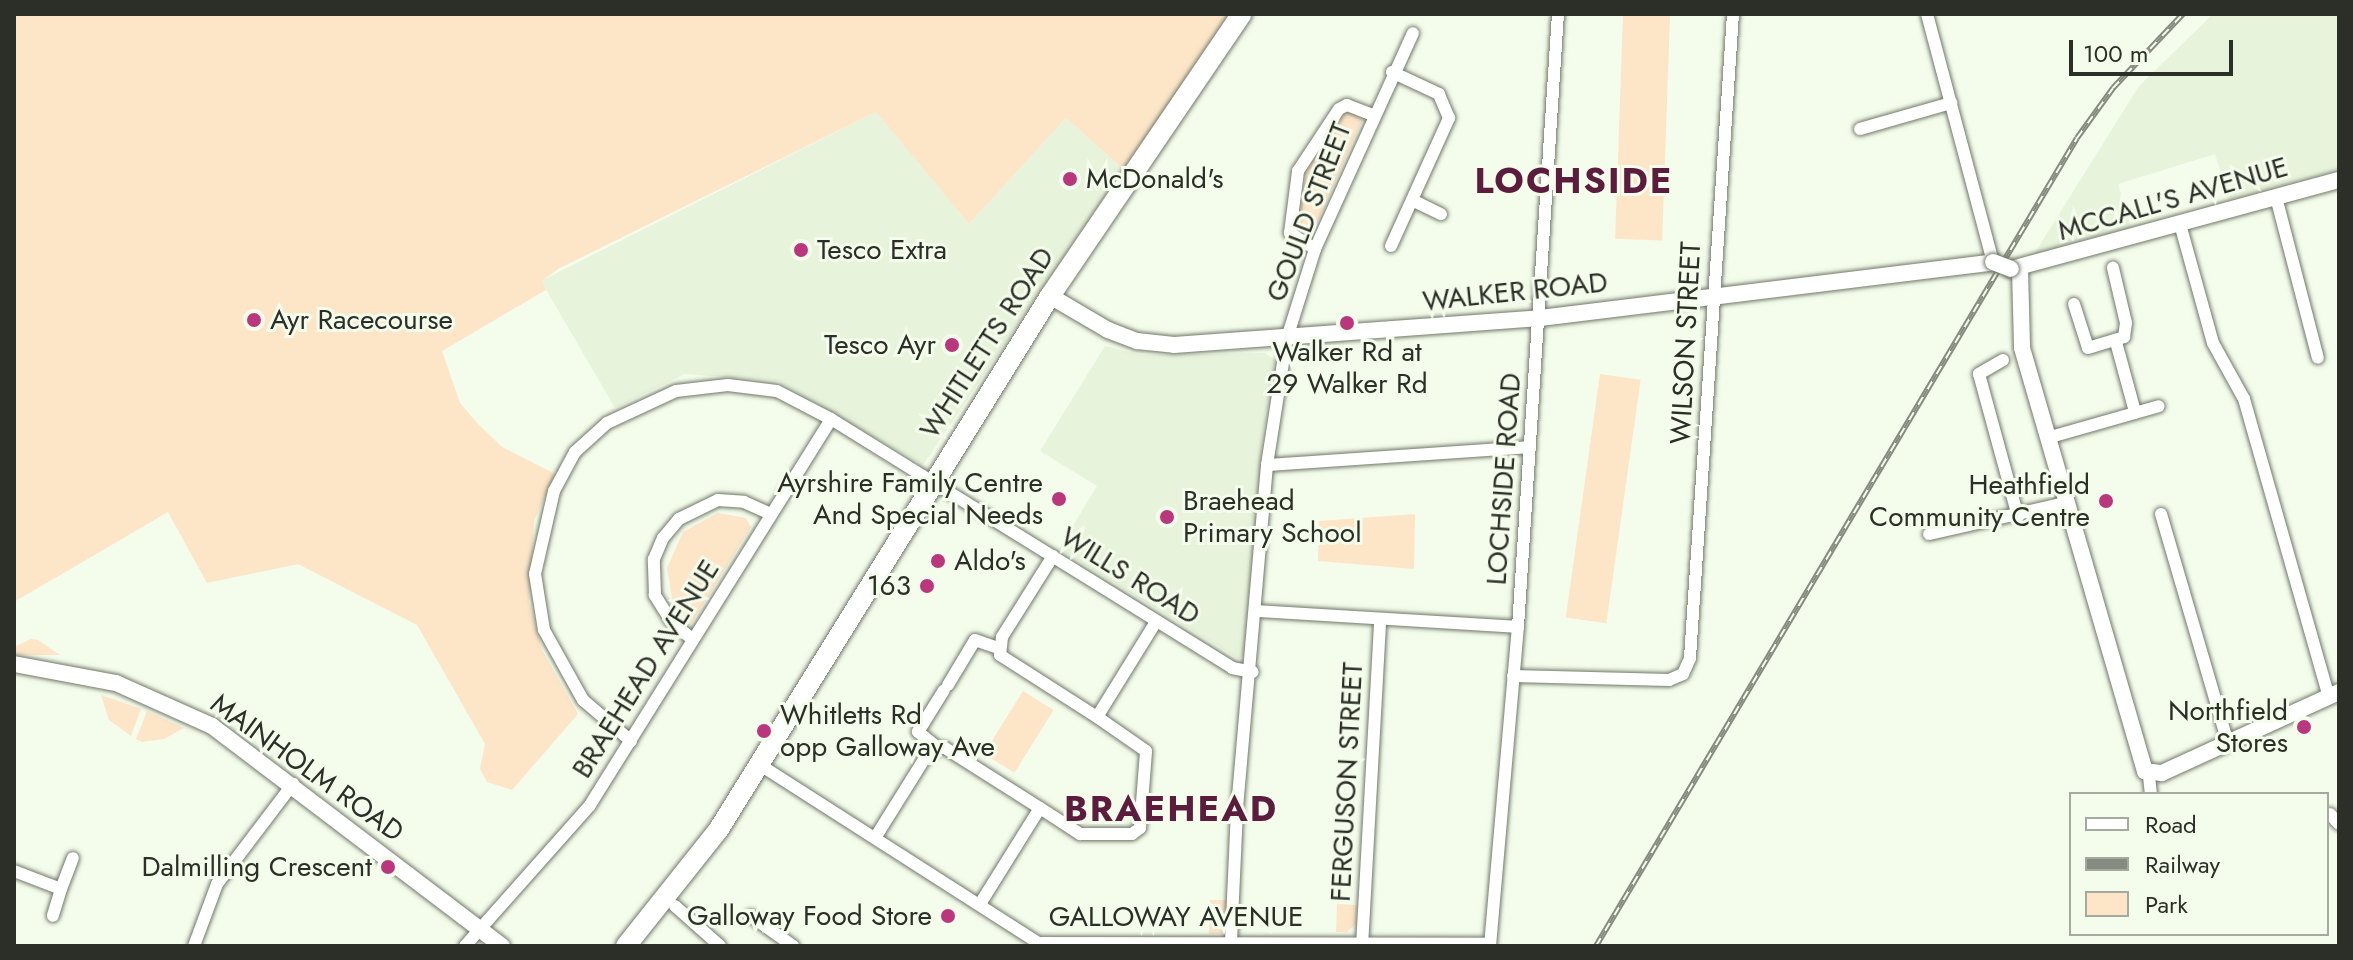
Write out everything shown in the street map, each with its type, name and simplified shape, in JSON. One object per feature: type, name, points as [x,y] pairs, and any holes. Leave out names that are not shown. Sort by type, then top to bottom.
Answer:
[{"type":"main road","name":"WHITLETTS ROAD","points":[[626,946],[719,829],[1055,299],[1242,14]]},
{"type":"main road","name":"WHITLETTS ROAD","points":[[1055,299],[1254,14]]},
{"type":"main road","name":"WHITLETTS ROAD","points":[[639,946],[675,906],[768,770],[939,483]]},
{"type":"street","name":"LOCHSIDE ROAD","points":[[1490,945],[1518,627],[1558,14]]},
{"type":"street","name":"WILSON STREET","points":[[1513,676],[1669,680],[1683,674],[1690,658],[1711,294],[1733,14]]},
{"type":"street","points":[[1927,14],[1993,262],[2016,269],[2022,348],[2149,776],[2151,792]]},
{"type":"street","name":"GOULD STREET","points":[[1231,942],[1237,808],[1253,672],[1267,465],[1287,338],[1315,249],[1392,72],[1413,33]]},
{"type":"street","points":[[1391,246],[1414,201],[1448,110],[1439,94],[1392,72]]},
{"type":"street","points":[[1860,129],[1951,103]]},
{"type":"street","points":[[1315,249],[1290,233],[1298,171],[1339,109],[1347,105],[1373,115]]},
{"type":"street","name":"MCCALL'S AVENUE","points":[[2016,269],[2339,180]]},
{"type":"street","points":[[2276,197],[2318,358]]},
{"type":"street","points":[[1414,201],[1441,214]]},
{"type":"street","points":[[2149,776],[2334,694],[2244,399],[2213,343],[2180,224]]},
{"type":"street","name":"WALKER ROAD","points":[[1055,299],[1137,341],[1174,345],[1540,318],[1711,294],[1993,262]]},
{"type":"street","points":[[2074,304],[2074,328],[2088,348],[2116,342],[2127,331],[2127,297],[2113,268]]},
{"type":"street","points":[[2116,342],[2135,412]]},
{"type":"street","points":[[2003,360],[1981,368],[1980,383],[2018,517]]},
{"type":"street","name":"WILLS ROAD","points":[[631,741],[583,700],[544,630],[535,574],[554,491],[575,452],[607,423],[643,402],[728,385],[777,391],[831,419],[939,483],[1232,668],[1253,672]]},
{"type":"street","points":[[2047,438],[2159,406]]},
{"type":"street","name":"BRAEHEAD AVENUE","points":[[465,946],[590,805],[831,419]]},
{"type":"street","points":[[1267,465],[1528,447]]},
{"type":"street","points":[[693,640],[671,621],[655,595],[654,559],[663,538],[679,519],[718,500],[744,502],[771,514]]},
{"type":"street","points":[[1929,534],[1972,521],[2018,517],[2066,503]]},
{"type":"street","points":[[2161,514],[2228,743]]},
{"type":"street","points":[[998,648],[1053,556]]},
{"type":"street","points":[[1257,611],[1380,621],[1518,627]]},
{"type":"street","name":"FERGUSON STREET","points":[[1362,944],[1380,621]]},
{"type":"street","points":[[1097,717],[1156,622]]},
{"type":"street","points":[[975,640],[998,648],[1007,661],[1146,751],[1145,817],[1140,828],[1132,834],[1080,834],[938,748],[918,732],[975,640]]},
{"type":"street","name":"MAINHOLM ROAD","points":[[14,664],[116,683],[212,726],[293,784],[502,946]]},
{"type":"street","points":[[875,838],[925,758],[938,748]]},
{"type":"street","name":"GALLOWAY AVENUE","points":[[768,770],[980,904],[1037,944],[1231,942],[1490,945]]},
{"type":"street","points":[[194,946],[217,884],[293,784]]},
{"type":"street","points":[[980,904],[1040,808]]},
{"type":"street","points":[[53,916],[73,858]]},
{"type":"street","points":[[14,871],[61,889]]},
{"type":"street","points":[[675,906],[720,946]]},
{"type":"street","points":[[751,916],[793,946]]},
{"type":"street","points":[[768,946],[776,934]]},
{"type":"shaded area","points":[[2213,14],[2339,14],[2339,170],[2229,200],[2215,154],[2118,184],[2131,227],[2031,259],[2139,86]]},
{"type":"shaded area","points":[[876,112],[969,224],[1066,118],[1123,169],[923,465],[778,381],[685,374],[615,408],[541,281]]},
{"type":"shaded area","name":"Braehead Primary School","points":[[1105,346],[1141,355],[1265,353],[1275,360],[1263,433],[1246,654],[1239,659],[1059,549],[1097,486],[1040,451]]},
{"type":"green space","name":"Ayr Racecourse","points":[[14,14],[1231,14],[1123,169],[1066,118],[969,224],[876,112],[558,269],[542,281],[546,290],[442,351],[460,403],[477,423],[502,447],[555,474],[534,521],[529,602],[542,650],[578,714],[512,790],[487,782],[480,769],[485,744],[417,625],[298,564],[207,583],[168,512],[14,602]]},
{"type":"green space","points":[[1623,14],[1670,16],[1662,241],[1615,239]]},
{"type":"green space","points":[[1350,112],[1363,119],[1312,234],[1303,237],[1295,233],[1306,172],[1333,124]]},
{"type":"green space","points":[[1600,374],[1641,380],[1606,623],[1566,618]]},
{"type":"green space","points":[[718,513],[746,518],[751,527],[691,624],[673,604],[667,568],[683,532]]},
{"type":"green space","points":[[1415,514],[1414,569],[1318,561],[1319,521]]},
{"type":"green space","points":[[31,639],[38,640],[60,655],[14,655],[14,647]]},
{"type":"green space","points":[[1023,691],[1054,710],[1014,773],[984,754]]},
{"type":"green space","points":[[101,695],[141,709],[131,736],[109,720]]},
{"type":"green space","points":[[147,711],[184,728],[164,739],[142,742],[136,739]]},
{"type":"green space","points":[[1210,900],[1230,900],[1229,925],[1221,934],[1209,934]]},
{"type":"green space","points":[[1337,904],[1357,905],[1356,924],[1347,932],[1336,932]]},
{"type":"railway","points":[[1596,946],[2077,138],[2113,88],[2183,14]]},
{"type":"place","name":"McDonald's","points":[[1070,179]]},
{"type":"place","name":"Tesco Extra","points":[[801,250]]},
{"type":"place","name":"Ayr Racecourse","points":[[254,320]]},
{"type":"place","name":"Walker Rd at 29 Walker Rd","points":[[1347,323]]},
{"type":"place","name":"Tesco Ayr","points":[[952,345]]},
{"type":"place","name":"Ayrshire Family Centre And Special Needs","points":[[1059,499]]},
{"type":"place","name":"Heathfield Community Centre","points":[[2106,501]]},
{"type":"place","name":"Braehead Primary School","points":[[1167,517]]},
{"type":"place","name":"Aldo's","points":[[938,561]]},
{"type":"place","name":"163","points":[[927,586]]},
{"type":"place","name":"Northfield Stores","points":[[2304,727]]},
{"type":"place","name":"Whitletts Rd opp Galloway Ave","points":[[764,731]]},
{"type":"place","name":"Dalmilling Crescent","points":[[388,867]]},
{"type":"place","name":"Galloway Food Store","points":[[948,916]]},
{"type":"district","name":"LOCHSIDE","points":[[1574,181]]},
{"type":"district","name":"BRAEHEAD","points":[[1171,809]]}]
